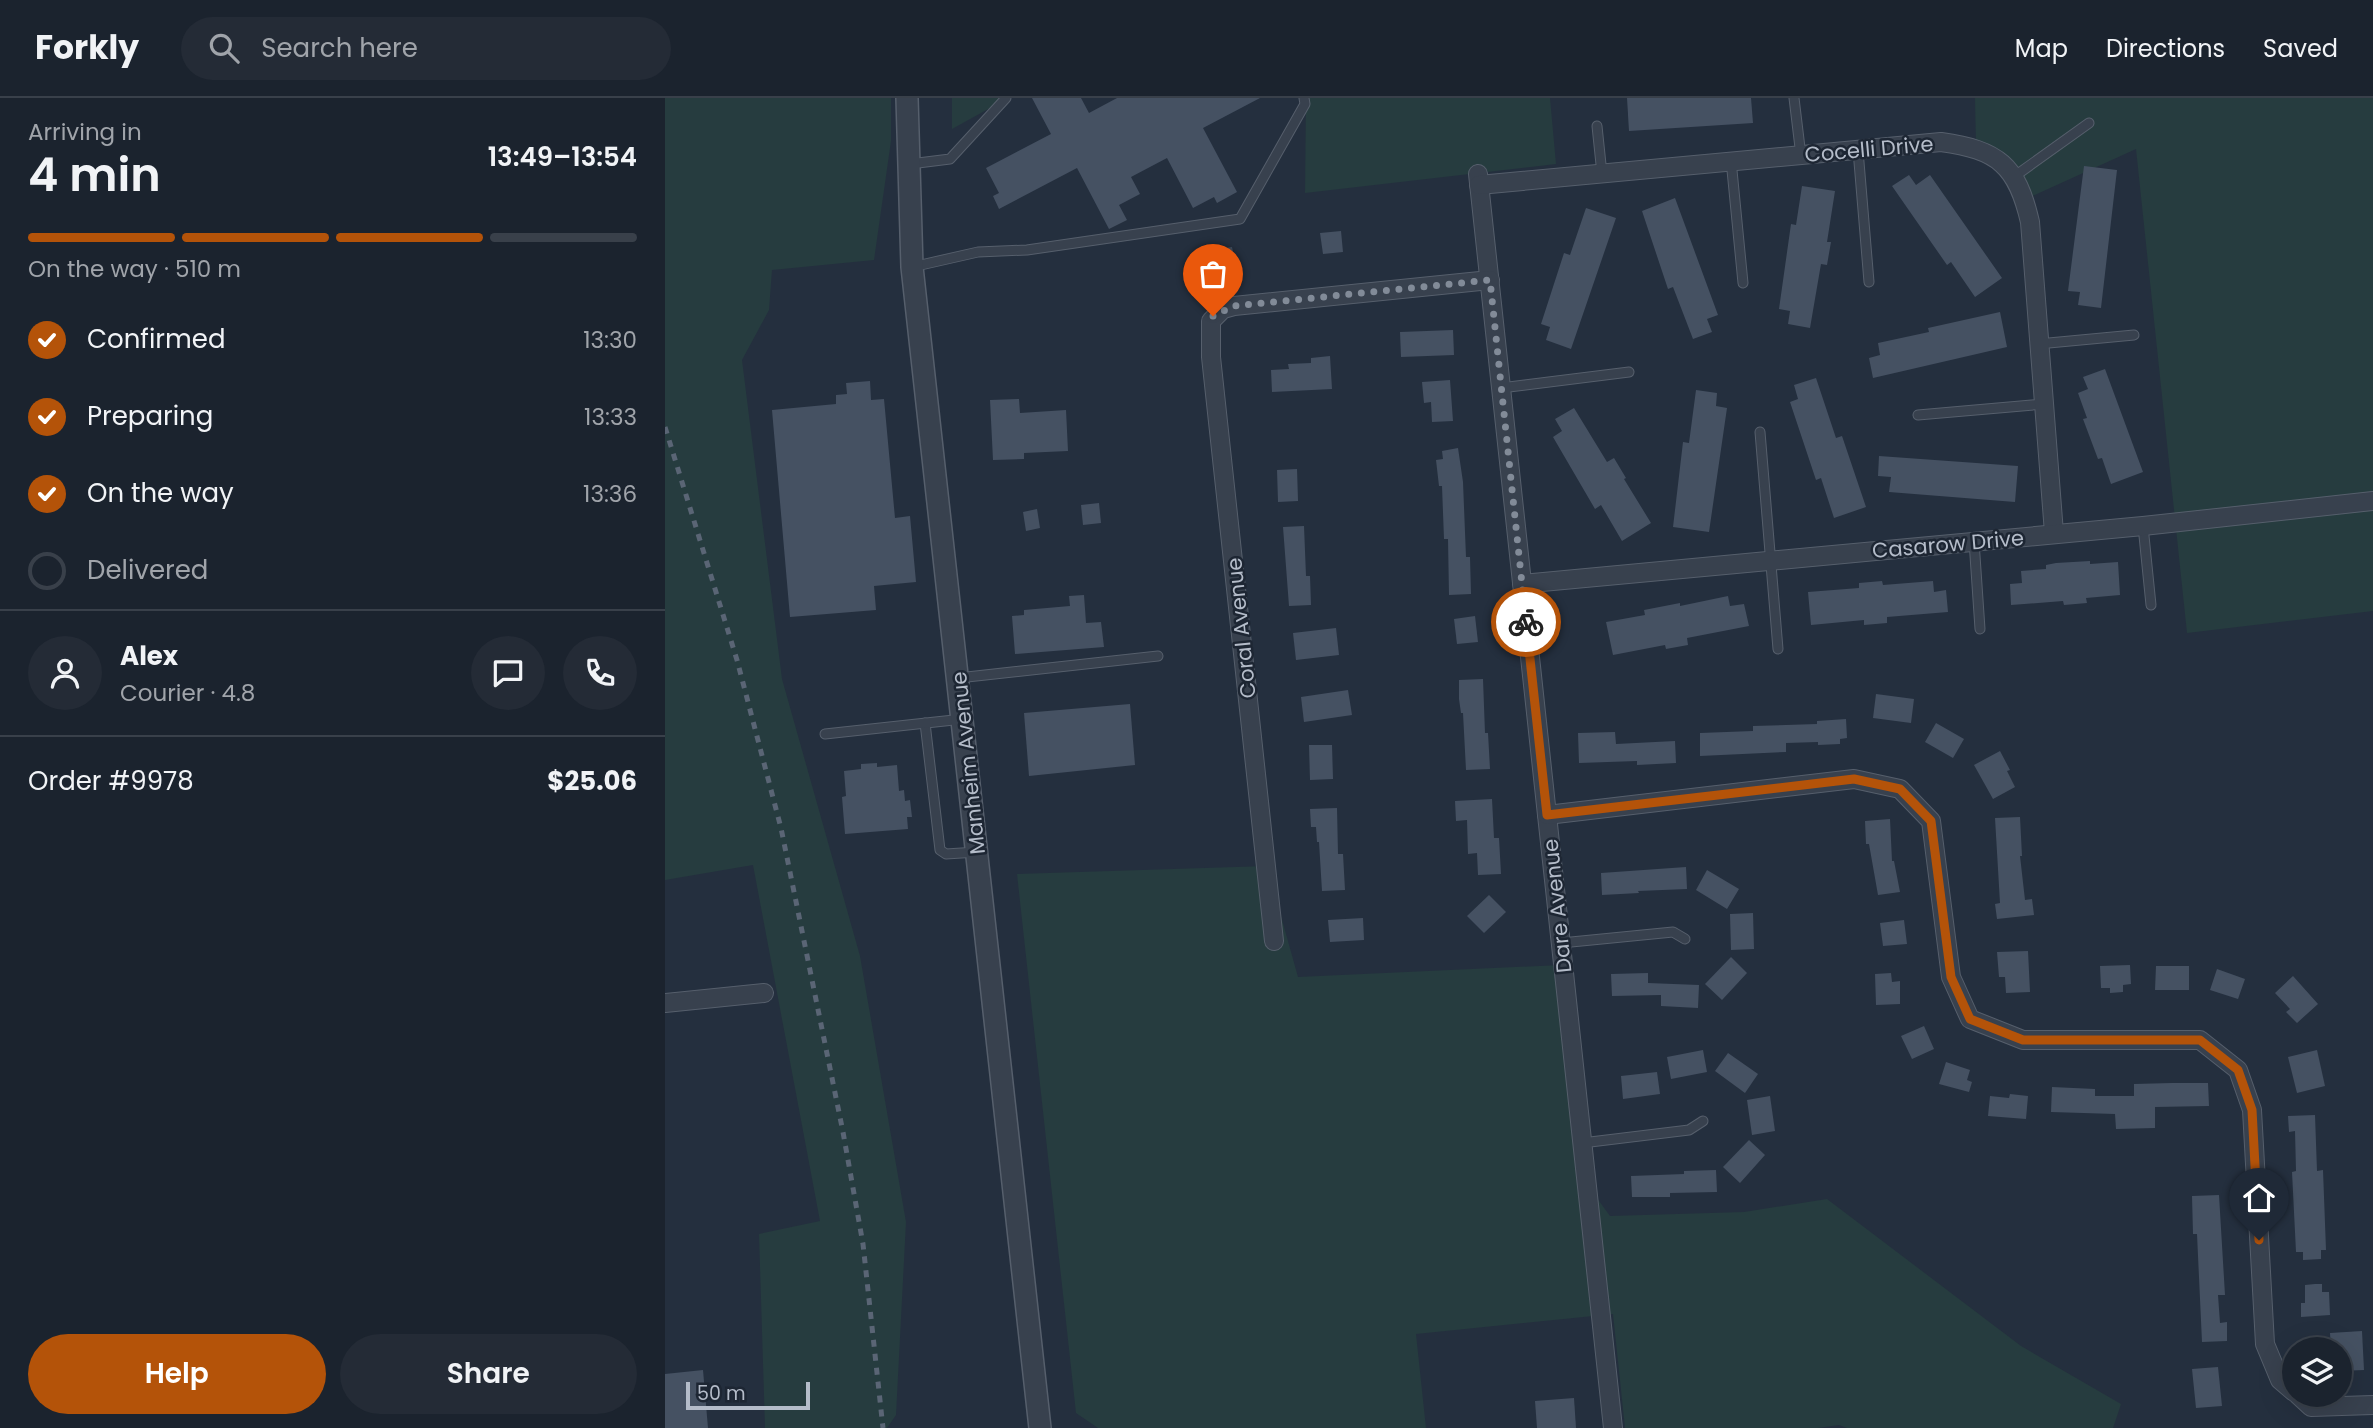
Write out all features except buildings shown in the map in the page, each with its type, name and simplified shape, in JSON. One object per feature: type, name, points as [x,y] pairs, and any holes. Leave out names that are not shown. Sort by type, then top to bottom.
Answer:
[{"type":"street","name":"Manheim Avenue","points":[[907,98],[912,267],[1040,1428]]},
{"type":"street","name":"Cocelli Drive","points":[[1479,180],[1602,174],[1941,142],[1968,146],[1996,159],[2015,176]]},
{"type":"street","points":[[2015,176],[2030,222],[2054,533]]},
{"type":"street","name":"Dare Avenue","points":[[1479,180],[1613,1428]]},
{"type":"street","name":"Coral Avenue","points":[[1274,941],[1211,357],[1210,321],[1213,316],[1234,306],[1490,280]]},
{"type":"street","name":"Casarow Drive","points":[[1522,584],[2143,526],[2373,501]]},
{"type":"street","points":[[1547,815],[1854,779],[1900,789],[1931,821],[1951,977],[1970,1019],[2023,1040],[2200,1040],[2238,1070],[2252,1110],[2265,1343],[2282,1382]]},
{"type":"street","points":[[665,1003],[764,993]]},
{"type":"street","points":[[2352,1406],[2373,1405]]},
{"type":"lane","points":[[908,164],[950,159],[1006,98]]},
{"type":"lane","points":[[912,267],[978,252],[1027,250],[1240,219],[1305,104],[1304,98]]},
{"type":"lane","points":[[1794,98],[1801,156]]},
{"type":"lane","points":[[2015,176],[2089,123]]},
{"type":"lane","points":[[1597,125],[1602,174]]},
{"type":"lane","points":[[1858,150],[1869,282]]},
{"type":"lane","points":[[1731,160],[1743,283]]},
{"type":"lane","points":[[2038,344],[2134,335]]},
{"type":"lane","points":[[1501,388],[1629,372]]},
{"type":"lane","points":[[1918,415],[2044,404]]},
{"type":"lane","points":[[1760,432],[1778,649]]},
{"type":"lane","points":[[2143,526],[2151,605]]},
{"type":"lane","points":[[1974,541],[1980,629]]},
{"type":"lane","points":[[958,678],[1158,656]]},
{"type":"lane","points":[[825,734],[963,719]]},
{"type":"lane","points":[[925,723],[940,850],[946,854],[978,852]]},
{"type":"lane","points":[[1561,943],[1673,932],[1685,939]]},
{"type":"lane","points":[[1582,1143],[1689,1130],[1703,1121]]},
{"type":"green space","points":[[665,98],[891,98],[891,141],[874,260],[772,270],[769,310],[742,360],[782,679],[860,956],[906,1222],[896,1415],[887,1428],[765,1428],[759,1234],[820,1221],[753,865],[665,880]]},
{"type":"green space","points":[[952,98],[1008,98],[952,129]]},
{"type":"green space","points":[[1306,98],[1550,98],[1556,164],[1305,193]]},
{"type":"green space","points":[[1975,98],[2373,98],[2373,611],[2187,633],[2136,149],[2028,198],[1976,146]]},
{"type":"green space","points":[[1267,866],[1298,977],[1561,965],[1583,1179],[1610,1216],[1744,1212],[1827,1199],[2021,1346],[2121,1404],[2113,1428],[1847,1428],[1839,1425],[1818,1428],[1625,1428],[1613,1314],[1416,1334],[1426,1428],[1098,1428],[1076,1413],[1017,874]]},
{"type":"railway","points":[[665,427],[737,660],[781,828],[863,1244],[883,1428]]},
{"type":"way so far","points":[[1213,316],[1234,306],[1490,280],[1526,622]]},
{"type":"route","points":[[1526,622],[1547,815],[1854,779],[1900,789],[1931,821],[1951,977],[1970,1019],[2023,1040],[2200,1040],[2238,1070],[2252,1110],[2259,1240]]}]
